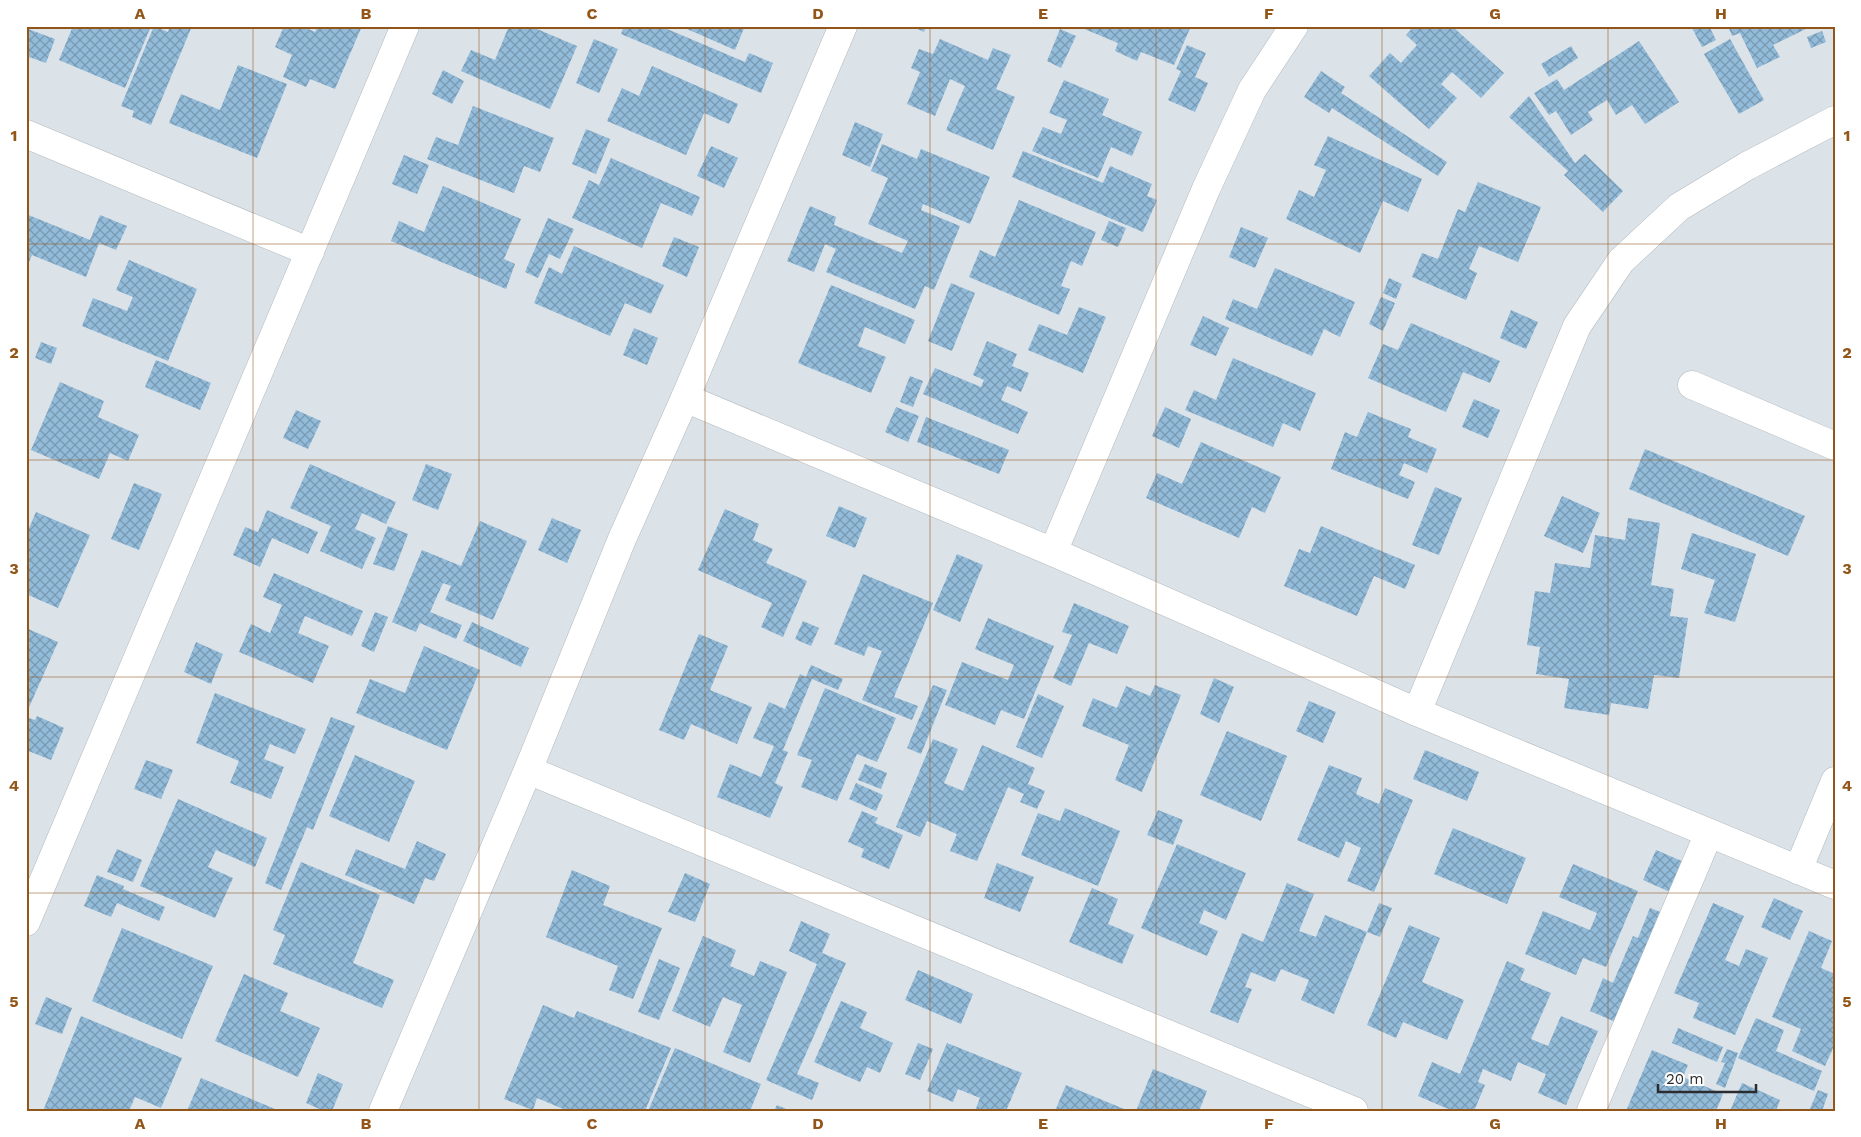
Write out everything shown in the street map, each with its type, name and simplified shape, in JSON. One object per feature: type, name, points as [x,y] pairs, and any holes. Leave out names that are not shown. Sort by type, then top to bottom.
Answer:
[{"type":"street","points":[[26,922],[406,26]]},
{"type":"street","points":[[383,1111],[528,770],[622,539],[685,398],[843,26]]},
{"type":"street","points":[[1053,552],[1206,188],[1252,90],[1294,26]]},
{"type":"street","points":[[1417,712],[1577,326],[1621,261],[1679,206],[1747,166],[1835,120]]},
{"type":"street","points":[[26,134],[310,252]]},
{"type":"street","points":[[1692,385],[1835,446]]},
{"type":"street","points":[[685,398],[1053,552],[1417,712],[1835,885]]},
{"type":"street","points":[[528,770],[1354,1111]]},
{"type":"street","points":[[1798,870],[1835,781]]},
{"type":"street","points":[[1591,1111],[1709,833]]},
{"type":"building","points":[[73,26],[151,26],[125,88],[59,60]]},
{"type":"building","points":[[154,26],[168,32],[170,26],[192,26],[151,125],[132,117],[134,111],[121,106]]},
{"type":"building","points":[[284,26],[302,26],[315,32],[318,26],[362,26],[335,89],[310,79],[306,87],[283,77],[292,55],[275,47]]},
{"type":"building","points":[[509,26],[530,26],[577,46],[550,109],[461,71],[471,50],[495,60]]},
{"type":"building","points":[[624,26],[660,26],[745,62],[749,53],[773,63],[761,93],[621,34]]},
{"type":"building","points":[[680,26],[745,26],[735,50]]},
{"type":"building","points":[[911,26],[926,26],[924,32]]},
{"type":"building","points":[[1083,26],[1191,26],[1174,65],[1141,52],[1137,61],[1115,51],[1118,43],[1082,28]]},
{"type":"building","points":[[1414,26],[1452,26],[1504,73],[1481,98],[1452,72],[1441,84],[1457,98],[1429,129],[1369,76],[1390,53],[1401,63],[1417,45],[1406,35]]},
{"type":"building","points":[[1691,26],[1709,26],[1716,40],[1702,47]]},
{"type":"building","points":[[1728,26],[1812,26],[1773,45],[1780,57],[1757,68],[1740,33],[1732,36]]},
{"type":"building","points":[[28,29],[55,39],[46,63],[26,56]]},
{"type":"building","points":[[1060,29],[1076,36],[1061,68],[1047,61]]},
{"type":"building","points":[[1822,31],[1826,42],[1811,48],[1807,37]]},
{"type":"building","points":[[594,39],[618,49],[599,93],[576,83]]},
{"type":"building","points":[[940,39],[988,60],[993,48],[1011,55],[996,89],[1015,97],[993,150],[946,130],[965,86],[950,79],[935,116],[907,104],[920,72],[911,68],[919,49],[933,54]]},
{"type":"building","points":[[1730,39],[1764,100],[1739,114],[1704,54]]},
{"type":"building","points":[[1639,41],[1679,102],[1645,124],[1632,105],[1616,115],[1607,100],[1588,112],[1593,120],[1571,135],[1556,111],[1549,115],[1534,93],[1557,79],[1564,90]]},
{"type":"building","points":[[1187,45],[1206,53],[1195,77],[1208,83],[1195,112],[1168,100],[1181,71],[1176,69]]},
{"type":"building","points":[[1571,46],[1578,58],[1549,77],[1541,64]]},
{"type":"building","points":[[238,65],[287,84],[257,158],[169,123],[181,94],[220,110]]},
{"type":"building","points":[[652,66],[738,104],[729,124],[704,113],[686,155],[607,121],[622,88],[639,96]]},
{"type":"building","points":[[443,70],[464,81],[452,104],[432,94]]},
{"type":"building","points":[[1321,71],[1345,87],[1341,93],[1447,162],[1438,176],[1332,108],[1329,113],[1304,97]]},
{"type":"building","points":[[1064,80],[1109,99],[1102,115],[1142,132],[1132,156],[1111,147],[1098,178],[1032,151],[1043,127],[1061,134],[1067,120],[1049,113]]},
{"type":"building","points":[[1529,96],[1575,163],[1585,154],[1623,191],[1603,212],[1564,175],[1568,171],[1509,117]]},
{"type":"building","points":[[473,106],[554,138],[540,172],[524,166],[514,193],[427,159],[436,137],[458,145]]},
{"type":"building","points":[[855,122],[883,134],[870,167],[842,155]]},
{"type":"building","points":[[586,129],[610,139],[596,174],[572,164]]},
{"type":"building","points":[[1328,136],[1422,179],[1408,212],[1383,201],[1360,253],[1286,219],[1299,190],[1314,197],[1326,170],[1314,165]]},
{"type":"building","points":[[882,144],[917,159],[921,149],[990,177],[970,224],[923,204],[921,210],[960,226],[934,290],[925,286],[915,309],[826,272],[836,249],[825,244],[814,272],[787,261],[810,206],[836,217],[834,225],[902,253],[908,241],[868,224],[888,178],[871,171]]},
{"type":"building","points":[[711,146],[738,158],[724,188],[697,176]]},
{"type":"building","points":[[1023,151],[1103,183],[1110,166],[1152,184],[1147,196],[1157,200],[1143,232],[1012,177]]},
{"type":"building","points":[[404,155],[429,165],[417,194],[392,184]]},
{"type":"building","points":[[611,158],[700,197],[692,216],[661,203],[642,248],[572,218],[589,180],[599,185]]},
{"type":"building","points":[[1478,182],[1541,207],[1518,262],[1479,246],[1469,269],[1477,273],[1466,300],[1412,277],[1422,253],[1438,259],[1458,209],[1465,212]]},
{"type":"building","points":[[443,186],[521,219],[504,259],[515,264],[506,289],[391,241],[399,221],[424,232]]},
{"type":"building","points":[[1019,200],[1096,232],[1082,266],[1071,261],[1061,286],[1070,289],[1059,315],[969,277],[980,250],[995,257]]},
{"type":"building","points":[[26,214],[90,240],[100,215],[127,226],[116,250],[99,243],[86,277],[32,255],[26,269]]},
{"type":"building","points":[[548,218],[574,229],[560,259],[549,254],[538,278],[525,272]]},
{"type":"building","points":[[1109,221],[1126,228],[1118,247],[1101,240]]},
{"type":"building","points":[[1241,227],[1268,238],[1255,268],[1229,257]]},
{"type":"building","points":[[674,237],[699,247],[687,277],[662,266]]},
{"type":"building","points":[[574,246],[664,285],[651,314],[625,303],[610,336],[534,303],[549,267],[562,274]]},
{"type":"building","points":[[129,260],[197,289],[168,361],[82,326],[93,298],[127,311],[133,297],[116,290]]},
{"type":"building","points":[[1275,268],[1355,302],[1340,337],[1324,329],[1312,356],[1225,319],[1233,299],[1257,309]]},
{"type":"building","points":[[1389,278],[1402,284],[1396,299],[1383,293]]},
{"type":"building","points":[[951,283],[975,293],[952,351],[928,341]]},
{"type":"building","points":[[831,285],[915,320],[905,344],[865,327],[858,346],[886,357],[871,393],[798,363]]},
{"type":"building","points":[[1381,297],[1395,303],[1383,331],[1369,324]]},
{"type":"building","points":[[1079,307],[1106,317],[1083,373],[1028,350],[1039,324],[1067,335]]},
{"type":"building","points":[[1511,310],[1538,322],[1526,349],[1500,338]]},
{"type":"building","points":[[1203,316],[1229,328],[1216,356],[1190,345]]},
{"type":"building","points":[[1411,323],[1500,361],[1490,383],[1463,372],[1446,412],[1368,378],[1383,344],[1398,350]]},
{"type":"building","points":[[634,328],[658,338],[647,365],[623,355]]},
{"type":"building","points":[[987,341],[1017,354],[1012,366],[1029,373],[1021,392],[1007,386],[1001,400],[1028,412],[1018,434],[923,394],[935,368],[981,387],[984,380],[973,375]]},
{"type":"building","points":[[41,342],[57,348],[51,364],[35,358]]},
{"type":"building","points":[[1233,358],[1316,393],[1300,431],[1283,423],[1273,447],[1185,410],[1194,390],[1216,400]]},
{"type":"building","points":[[156,360],[211,383],[200,410],[145,387]]},
{"type":"building","points":[[910,376],[923,381],[913,407],[900,402]]},
{"type":"building","points":[[60,382],[104,401],[98,417],[139,435],[128,461],[110,453],[99,479],[31,450]]},
{"type":"building","points":[[1474,399],[1500,410],[1488,438],[1462,427]]},
{"type":"building","points":[[896,407],[919,416],[908,442],[885,432]]},
{"type":"building","points":[[1165,407],[1191,419],[1179,448],[1152,436]]},
{"type":"building","points":[[296,410],[321,421],[308,449],[283,438]]},
{"type":"building","points":[[1368,412],[1411,429],[1408,437],[1437,449],[1427,473],[1404,463],[1399,475],[1415,482],[1408,499],[1331,469],[1345,432],[1357,437]]},
{"type":"building","points":[[926,417],[1009,450],[999,474],[917,442]]},
{"type":"building","points":[[1201,442],[1281,477],[1265,513],[1252,507],[1239,538],[1146,498],[1157,473],[1182,484]]},
{"type":"building","points":[[1645,449],[1805,516],[1788,556],[1629,489]]},
{"type":"building","points":[[310,464],[396,502],[386,524],[362,513],[355,529],[376,538],[362,569],[320,551],[331,526],[290,508]]},
{"type":"building","points":[[426,464],[452,474],[438,510],[412,500]]},
{"type":"building","points":[[134,483],[162,494],[139,550],[111,539]]},
{"type":"building","points":[[1435,487],[1462,498],[1439,555],[1412,545]]},
{"type":"building","points":[[1562,496],[1600,513],[1583,553],[1544,536]]},
{"type":"building","points":[[839,506],[867,518],[855,548],[826,536]]},
{"type":"building","points":[[725,509],[759,524],[753,540],[773,549],[766,563],[807,581],[783,637],[761,627],[772,603],[698,570]]},
{"type":"building","points":[[267,510],[318,532],[308,554],[272,538],[260,567],[233,555],[245,527],[258,532]]},
{"type":"building","points":[[36,512],[90,535],[58,608],[26,594],[26,535]]},
{"type":"building","points":[[552,518],[581,530],[567,563],[538,550]]},
{"type":"building","points":[[1628,518],[1660,523],[1651,585],[1674,589],[1670,616],[1688,618],[1679,678],[1654,675],[1648,709],[1611,703],[1609,715],[1564,708],[1569,679],[1536,674],[1540,647],[1527,645],[1535,591],[1550,593],[1555,563],[1590,568],[1595,535],[1625,540]]},
{"type":"building","points":[[480,521],[527,541],[493,620],[445,600],[451,586],[443,583],[430,612],[462,625],[456,639],[420,623],[416,632],[392,622],[422,550],[461,566]]},
{"type":"building","points":[[388,526],[408,534],[394,571],[373,564]]},
{"type":"building","points":[[1321,526],[1415,565],[1405,589],[1374,576],[1357,616],[1284,586],[1299,549],[1310,553]]},
{"type":"building","points":[[1692,533],[1756,554],[1735,622],[1704,613],[1715,580],[1681,569]]},
{"type":"building","points":[[957,554],[983,565],[960,622],[933,610]]},
{"type":"building","points":[[274,573],[363,611],[352,636],[305,616],[298,633],[329,646],[313,683],[239,652],[251,624],[270,633],[282,605],[263,597]]},
{"type":"building","points":[[863,574],[933,603],[894,697],[918,706],[912,720],[862,700],[882,651],[868,646],[864,656],[834,644]]},
{"type":"building","points":[[1074,603],[1129,626],[1117,654],[1089,643],[1071,686],[1053,678],[1072,635],[1062,632]]},
{"type":"building","points":[[375,612],[388,617],[374,652],[361,646]]},
{"type":"building","points":[[988,618],[1054,646],[1024,719],[1001,710],[995,725],[945,705],[962,662],[1008,680],[1014,665],[975,649]]},
{"type":"building","points":[[803,621],[819,628],[811,646],[795,639]]},
{"type":"building","points":[[472,622],[529,648],[521,667],[463,641]]},
{"type":"building","points":[[26,628],[58,642],[26,714]]},
{"type":"building","points":[[699,634],[728,646],[710,690],[752,707],[737,744],[691,724],[684,740],[659,730]]},
{"type":"building","points":[[196,642],[223,654],[211,684],[184,672]]},
{"type":"building","points":[[424,646],[480,670],[447,750],[356,713],[370,679],[405,693]]},
{"type":"building","points":[[811,665],[843,679],[838,690],[812,679],[783,750],[788,752],[775,783],[783,787],[770,818],[717,797],[730,764],[761,777],[774,746],[753,738],[769,702],[785,709],[800,674],[806,677]]},
{"type":"building","points":[[1214,678],[1234,687],[1219,723],[1200,714]]},
{"type":"building","points":[[933,685],[947,690],[921,754],[907,748]]},
{"type":"building","points":[[1155,685],[1181,695],[1142,792],[1115,780],[1129,745],[1082,726],[1093,698],[1117,708],[1126,686],[1150,696]]},
{"type":"building","points":[[825,688],[896,718],[877,762],[857,754],[837,801],[801,787],[812,760],[797,755]]},
{"type":"building","points":[[215,693],[306,729],[295,754],[270,744],[264,759],[284,767],[271,799],[230,783],[239,761],[196,743]]},
{"type":"building","points":[[1038,694],[1064,706],[1042,758],[1016,747]]},
{"type":"building","points":[[1309,701],[1336,712],[1323,743],[1296,731]]},
{"type":"building","points":[[37,716],[64,728],[51,760],[26,750],[26,717],[35,720]]},
{"type":"building","points":[[331,717],[355,726],[313,830],[307,827],[281,890],[265,883]]},
{"type":"building","points":[[1227,731],[1287,756],[1261,821],[1200,795]]},
{"type":"building","points":[[933,739],[958,749],[944,783],[963,791],[982,745],[1035,768],[1028,784],[1045,791],[1037,809],[1020,802],[1024,794],[1008,787],[977,861],[950,851],[957,834],[927,821],[920,837],[896,827]]},
{"type":"building","points":[[1425,750],[1479,772],[1467,801],[1413,779]]},
{"type":"building","points":[[355,755],[415,781],[389,842],[329,816]]},
{"type":"building","points":[[146,760],[173,770],[161,799],[134,789]]},
{"type":"building","points":[[865,764],[887,773],[881,789],[858,780]]},
{"type":"building","points":[[1329,765],[1362,778],[1356,794],[1379,804],[1385,788],[1413,800],[1374,892],[1347,881],[1361,848],[1346,841],[1339,858],[1297,840]]},
{"type":"building","points":[[856,783],[883,795],[876,811],[849,799]]},
{"type":"building","points":[[178,799],[267,838],[255,867],[216,850],[208,867],[233,878],[215,918],[140,886]]},
{"type":"building","points":[[1065,808],[1120,831],[1098,886],[1021,855],[1038,813],[1060,821]]},
{"type":"building","points":[[1158,810],[1183,820],[1173,845],[1147,835]]},
{"type":"building","points":[[862,811],[878,818],[875,823],[903,835],[889,869],[861,857],[864,849],[848,842]]},
{"type":"building","points":[[1453,828],[1526,858],[1507,904],[1434,874]]},
{"type":"building","points":[[417,841],[446,854],[434,881],[425,878],[414,904],[345,875],[356,849],[405,869]]},
{"type":"building","points":[[1177,844],[1246,873],[1226,920],[1204,910],[1199,923],[1218,931],[1207,956],[1141,928]]},
{"type":"building","points":[[117,849],[142,860],[133,882],[107,872]]},
{"type":"building","points":[[1656,850],[1684,862],[1670,892],[1643,880]]},
{"type":"building","points":[[301,862],[380,895],[353,963],[394,980],[382,1008],[273,964],[285,935],[273,930]]},
{"type":"building","points":[[997,863],[1034,877],[1020,912],[984,898]]},
{"type":"building","points":[[1573,864],[1638,891],[1606,967],[1583,958],[1576,975],[1525,954],[1543,911],[1590,930],[1597,913],[1559,897]]},
{"type":"building","points":[[572,870],[610,886],[603,905],[662,928],[633,999],[609,990],[618,966],[546,937]]},
{"type":"building","points":[[685,873],[710,884],[695,922],[668,912]]},
{"type":"building","points":[[97,875],[124,886],[123,889],[165,907],[159,921],[117,903],[111,917],[84,906]]},
{"type":"building","points":[[1287,883],[1314,894],[1299,931],[1316,937],[1325,915],[1367,932],[1334,1014],[1301,1000],[1309,980],[1281,969],[1275,982],[1251,972],[1245,987],[1252,989],[1238,1023],[1210,1012],[1242,933],[1263,942]]},
{"type":"building","points":[[1092,888],[1118,899],[1108,924],[1134,935],[1122,964],[1069,942]]},
{"type":"building","points":[[1774,898],[1803,911],[1790,940],[1761,927]]},
{"type":"building","points":[[1379,903],[1392,908],[1380,937],[1367,932]]},
{"type":"building","points":[[1713,903],[1744,916],[1725,960],[1739,966],[1746,949],[1768,958],[1735,1035],[1693,1018],[1699,1003],[1674,993]]},
{"type":"building","points":[[1650,908],[1663,913],[1618,1023],[1590,1011],[1603,978],[1613,983],[1633,936],[1638,938]]},
{"type":"building","points":[[801,921],[830,934],[822,953],[846,963],[797,1074],[819,1083],[812,1100],[766,1080],[817,964],[789,951]]},
{"type":"building","points":[[1409,925],[1440,938],[1422,982],[1464,1000],[1447,1040],[1403,1022],[1396,1038],[1367,1025]]},
{"type":"building","points":[[122,928],[213,966],[182,1039],[92,1001]]},
{"type":"building","points":[[1809,931],[1832,941],[1821,968],[1835,974],[1835,1044],[1825,1066],[1792,1051],[1801,1029],[1772,1017]]},
{"type":"building","points":[[703,936],[736,950],[730,966],[754,976],[760,961],[787,972],[750,1063],[723,1052],[742,1005],[723,997],[710,1027],[672,1011]]},
{"type":"building","points":[[659,959],[680,968],[659,1020],[638,1012]]},
{"type":"building","points":[[1507,961],[1525,969],[1520,980],[1551,993],[1531,1039],[1548,1046],[1561,1016],[1598,1031],[1566,1105],[1538,1093],[1546,1074],[1518,1062],[1511,1081],[1483,1069],[1478,1082],[1485,1085],[1474,1111],[1453,1111],[1418,1096],[1432,1062],[1460,1074]]},
{"type":"building","points":[[918,970],[973,994],[961,1024],[905,1000]]},
{"type":"building","points":[[244,974],[288,993],[280,1011],[320,1028],[298,1077],[215,1041]]},
{"type":"building","points":[[46,997],[72,1008],[62,1034],[35,1024]]},
{"type":"building","points":[[841,1001],[867,1012],[860,1028],[893,1043],[880,1073],[867,1067],[860,1082],[814,1062]]},
{"type":"building","points":[[543,1005],[574,1018],[577,1011],[671,1048],[645,1111],[568,1111],[537,1098],[533,1110],[504,1099]]},
{"type":"building","points":[[81,1016],[182,1058],[161,1108],[135,1097],[129,1111],[43,1111]]},
{"type":"building","points":[[1756,1018],[1784,1030],[1776,1051],[1822,1071],[1814,1091],[1738,1058]]},
{"type":"building","points":[[1678,1028],[1723,1047],[1717,1062],[1672,1043]]},
{"type":"building","points":[[918,1043],[933,1049],[920,1080],[905,1074]]},
{"type":"building","points":[[947,1043],[1022,1073],[1006,1111],[975,1111],[980,1098],[958,1089],[953,1102],[927,1091]]},
{"type":"building","points":[[675,1048],[761,1084],[750,1111],[648,1111]]},
{"type":"building","points":[[1727,1049],[1738,1053],[1725,1088],[1716,1084],[1725,1063],[1721,1062]]},
{"type":"building","points":[[1652,1050],[1688,1065],[1683,1077],[1723,1094],[1716,1111],[1626,1111]]},
{"type":"building","points":[[1153,1069],[1207,1091],[1199,1111],[1136,1111]]},
{"type":"building","points":[[318,1073],[343,1084],[332,1111],[324,1111],[306,1103]]},
{"type":"building","points":[[201,1078],[280,1111],[187,1111]]},
{"type":"building","points":[[1742,1083],[1780,1100],[1776,1111],[1730,1111]]},
{"type":"building","points":[[1066,1085],[1129,1111],[1055,1111]]},
{"type":"building","points":[[1818,1090],[1828,1094],[1822,1111],[1809,1111]]},
{"type":"building","points":[[777,1105],[791,1111],[774,1111]]}]
